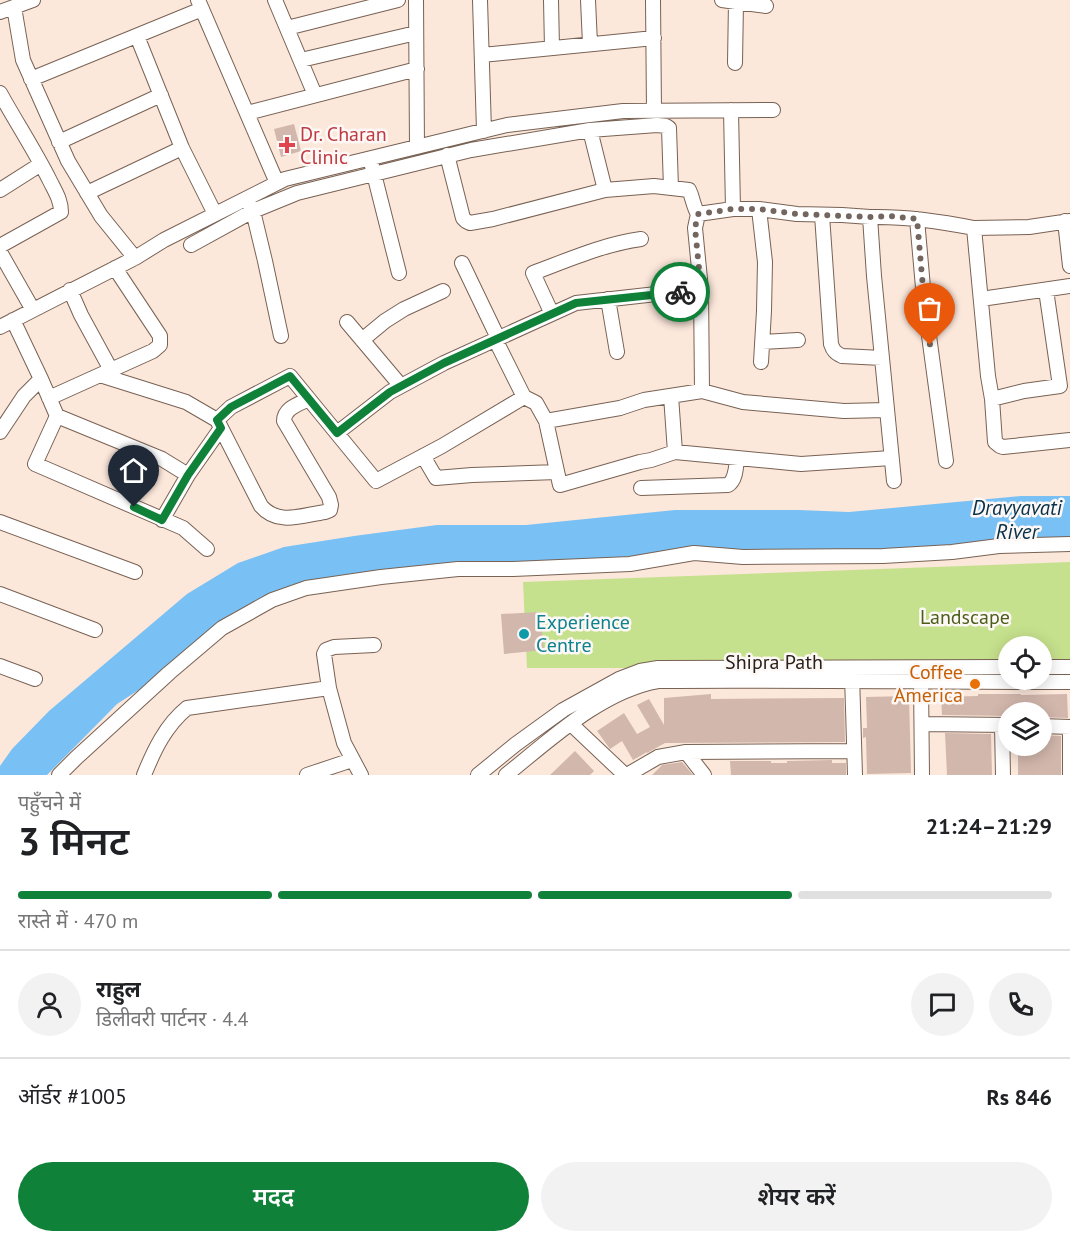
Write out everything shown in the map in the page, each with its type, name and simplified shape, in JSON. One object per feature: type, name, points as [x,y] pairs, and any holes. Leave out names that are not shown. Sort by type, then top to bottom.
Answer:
[{"type":"street","points":[[0,12],[33,0]]},
{"type":"street","points":[[275,0],[315,95]]},
{"type":"street","points":[[287,28],[398,0]]},
{"type":"street","points":[[416,0],[417,147]]},
{"type":"street","points":[[480,0],[484,131]]},
{"type":"street","points":[[551,0],[552,48]]},
{"type":"street","points":[[588,0],[590,44]]},
{"type":"street","points":[[653,0],[654,111]]},
{"type":"street","points":[[735,63],[729,1],[766,6]]},
{"type":"street","points":[[31,79],[137,36],[200,4],[276,183]]},
{"type":"street","points":[[14,7],[23,60],[59,142],[101,216],[135,258]]},
{"type":"street","points":[[301,60],[416,33]]},
{"type":"street","points":[[137,36],[183,148],[215,214]]},
{"type":"street","points":[[482,55],[654,38]]},
{"type":"street","points":[[247,113],[417,69]]},
{"type":"street","points":[[0,93],[60,201],[61,212],[0,246]]},
{"type":"street","points":[[59,142],[161,95]]},
{"type":"street","points":[[731,110],[733,209]]},
{"type":"street","points":[[191,245],[249,205],[276,183],[285,179],[507,125],[620,112],[773,110]]},
{"type":"street","points":[[620,112],[621,128]]},
{"type":"street","points":[[0,327],[215,214],[447,155],[590,130],[666,126],[669,128],[671,188]]},
{"type":"street","points":[[590,130],[605,190]]},
{"type":"street","points":[[87,192],[183,148]]},
{"type":"street","points":[[447,155],[461,213],[466,221],[470,222],[493,219],[605,190],[654,186],[688,190],[698,214],[695,228],[701,289],[702,391]]},
{"type":"street","points":[[371,158],[399,273]]},
{"type":"street","points":[[0,190],[41,164]]},
{"type":"street","points":[[249,205],[268,271],[280,336]]},
{"type":"street","points":[[698,214],[733,209],[759,209],[797,214],[890,216],[935,220],[974,228],[1029,227],[1067,221],[1070,266]]},
{"type":"street","points":[[759,209],[765,262],[761,362]]},
{"type":"street","points":[[822,214],[833,350],[842,356],[882,358]]},
{"type":"street","points":[[870,217],[894,481]]},
{"type":"street","points":[[917,219],[924,299],[946,461]]},
{"type":"street","points":[[974,228],[995,442],[1000,446],[1070,440]]},
{"type":"street","points":[[552,314],[533,273],[594,251],[641,239]]},
{"type":"street","points":[[0,252],[33,310]]},
{"type":"street","points":[[462,263],[524,397],[536,403],[546,421],[560,485],[675,452],[801,464],[891,458]]},
{"type":"street","points":[[50,398],[153,351],[160,345],[160,336],[115,268]]},
{"type":"street","points":[[981,299],[1070,286]]},
{"type":"street","points":[[337,433],[401,386],[444,363],[576,303],[701,289]]},
{"type":"street","points":[[70,290],[106,372],[186,402],[219,424],[261,506],[266,513],[284,519],[330,510],[328,497],[284,421],[287,411],[309,399]]},
{"type":"street","points":[[992,399],[1024,391],[1065,386],[1046,290]]},
{"type":"street","points":[[362,340],[404,309],[443,291]]},
{"type":"street","points":[[608,299],[617,352]]},
{"type":"street","points":[[13,320],[57,416],[35,464],[183,528],[207,549]]},
{"type":"street","points":[[346,322],[401,386]]},
{"type":"street","points":[[762,342],[798,340]]},
{"type":"street","points":[[162,520],[231,407],[290,376],[376,481],[524,397]]},
{"type":"street","points":[[0,432],[24,396],[41,379]]},
{"type":"street","points":[[546,421],[620,408],[644,400],[702,391],[743,402],[844,411],[886,410]]},
{"type":"street","points":[[671,396],[675,452]]},
{"type":"street","points":[[57,416],[162,459],[188,475]]},
{"type":"street","points":[[423,456],[436,478],[557,472]]},
{"type":"street","points":[[640,488],[728,485],[734,478],[738,458]]},
{"type":"street","points":[[0,522],[135,572]]},
{"type":"street","points":[[59,775],[169,673],[222,628],[272,600],[306,588],[458,569],[630,564],[694,553],[743,557],[882,556],[952,552],[999,546],[1070,544]]},
{"type":"street","points":[[0,594],[95,630]]},
{"type":"street","points":[[361,775],[344,743],[329,688],[324,654],[334,647],[374,645]]},
{"type":"street","points":[[0,666],[35,679]]},
{"type":"street","points":[[852,666],[855,775]]},
{"type":"street","name":"Shipra Path","points":[[478,775],[563,710],[619,679],[640,671],[658,668],[998,667]]},
{"type":"street","points":[[1052,667],[1070,667]]},
{"type":"street","name":"Shipra Path","points":[[506,775],[596,706],[625,690],[658,681],[1070,682]]},
{"type":"street","points":[[921,682],[922,775]]},
{"type":"street","points":[[144,775],[155,749],[177,716],[188,708],[329,688]]},
{"type":"street","points":[[571,724],[626,775],[658,757],[686,752],[854,751]]},
{"type":"street","points":[[922,724],[998,725]]},
{"type":"street","points":[[1052,726],[1070,727],[1070,775]]},
{"type":"street","points":[[686,752],[704,775]]},
{"type":"street","points":[[1003,775],[1004,756]]},
{"type":"street","points":[[308,775],[352,760]]},
{"type":"green space","name":"Landscape","points":[[1070,562],[1070,668],[1052,668],[1052,636],[998,636],[998,668],[527,668],[523,582]]},
{"type":"water","name":"Dravyavati River","points":[[1021,496],[1070,496],[1070,540],[843,554],[668,552],[287,591],[234,612],[148,684],[117,704],[47,775],[0,775],[0,766],[12,749],[49,711],[187,594],[238,563],[284,547],[437,525],[526,525],[675,510],[849,512]]},
{"type":"building","points":[[294,124],[301,151],[281,157],[274,129]]},
{"type":"building","name":"Experience Centre","points":[[540,612],[544,650],[504,654],[501,614]]},
{"type":"building","points":[[711,694],[711,699],[844,698],[845,742],[665,743],[633,760],[622,741],[610,749],[597,731],[624,713],[637,734],[650,727],[637,705],[649,699],[664,725],[664,698]]},
{"type":"building","points":[[978,694],[1067,694],[1068,718],[1052,717],[1052,702],[998,702],[998,716],[942,715],[941,697],[978,696]]},
{"type":"building","points":[[909,696],[911,773],[867,774],[866,737],[863,738],[863,728],[867,728],[866,697]]},
{"type":"building","points":[[945,733],[991,734],[992,775],[947,775]]},
{"type":"building","points":[[1052,736],[1061,736],[1061,775],[1018,775],[1018,756],[1052,756]]},
{"type":"building","points":[[575,751],[594,771],[590,775],[550,775]]},
{"type":"building","points":[[832,760],[832,763],[846,763],[846,775],[731,775],[730,761],[787,763],[787,761]]},
{"type":"building","points":[[682,762],[693,775],[652,775],[662,765]]},
{"type":"way so far","points":[[680,292],[701,289],[695,228],[698,214],[715,210],[759,209],[797,214],[890,216],[917,219],[930,345]]},
{"type":"place","name":"Dr. Charan Clinic","points":[[287,145]]},
{"type":"place","name":"Experience Centre","points":[[524,634]]},
{"type":"place","name":"Coffee America","points":[[975,684]]},
{"type":"route","points":[[134,507],[162,520],[188,475],[221,428],[217,420],[231,407],[290,376],[337,433],[390,392],[444,363],[576,303],[680,292]]}]
